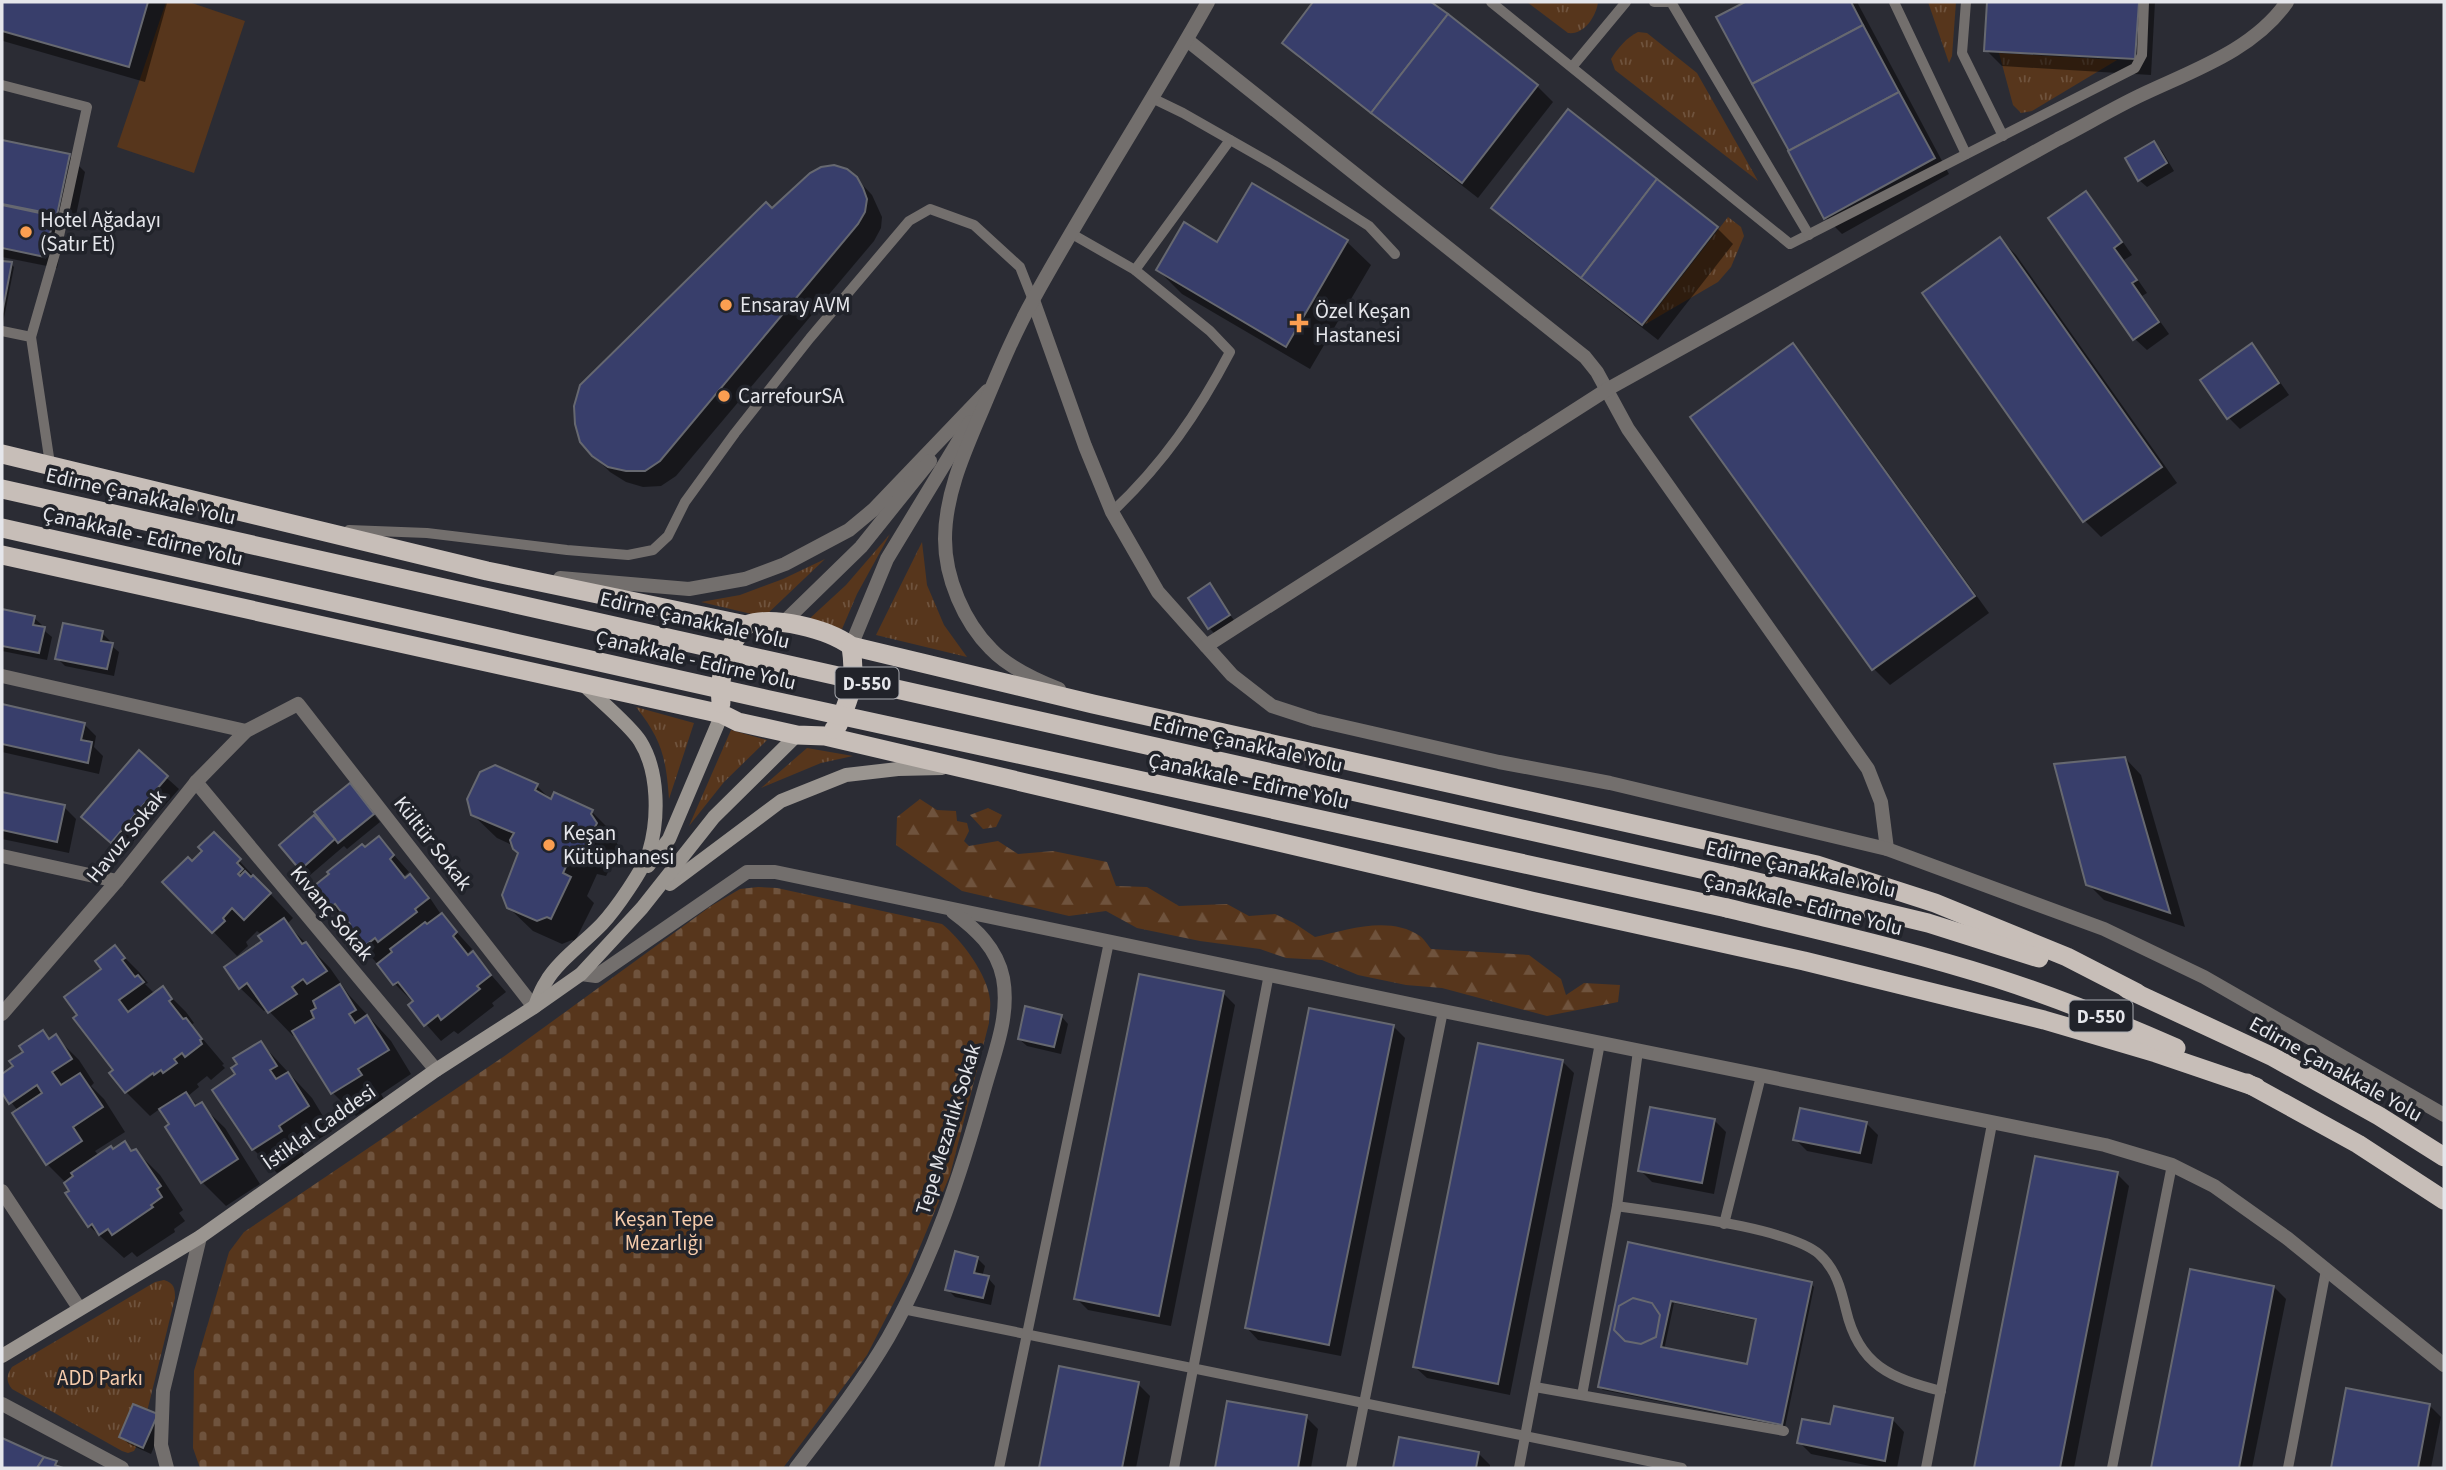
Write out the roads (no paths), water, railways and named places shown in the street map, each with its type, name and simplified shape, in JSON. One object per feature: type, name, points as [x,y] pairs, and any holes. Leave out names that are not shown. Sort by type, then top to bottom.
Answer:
[{"type":"highway","points":[[2,454],[487,571],[746,625]]},
{"type":"highway","name":"Edirne Çanakkale Yolu","points":[[2,489],[1853,903],[1928,923],[2137,993],[2273,1057],[2379,1116],[2444,1157]]},
{"type":"highway","name":"Çanakkale - Edirne Yolu","points":[[2,528],[778,702],[1727,908],[1915,954],[1996,978],[2119,1023],[2181,1050],[2256,1087],[2358,1144],[2444,1200]]},
{"type":"highway","points":[[2,555],[722,714],[738,722],[797,735],[825,736],[1531,901],[1804,961],[2044,1020],[2156,1053],[2256,1087]]},
{"type":"highway","points":[[722,714],[719,683],[732,643],[746,625],[755,621],[783,623],[840,637],[851,646],[1093,704],[1817,864],[1935,903],[2067,957],[2137,993]]},
{"type":"highway","points":[[825,736],[838,725],[853,686],[855,672],[851,646]]},
{"type":"main road","points":[[534,1007],[546,980],[604,922],[649,853],[652,836],[655,802],[651,769],[640,740],[583,684]]},
{"type":"main road","points":[[630,884],[669,839],[722,714]]},
{"type":"main road","points":[[642,908],[714,817],[797,735]]},
{"type":"main road","points":[[642,908],[685,871],[781,801],[846,775],[898,769],[967,768]]},
{"type":"main road","name":"İstiklal Caddesi","points":[[2,1356],[200,1237],[436,1070],[534,1007],[581,974],[642,908]]},
{"type":"street","points":[[1093,704],[1020,670],[992,650],[974,628],[960,605],[951,577],[945,542],[946,514],[966,449],[1033,300],[1208,2]]},
{"type":"street","points":[[1206,646],[1608,389],[2105,114],[2231,51],[2268,24],[2287,2]]},
{"type":"street","points":[[1187,40],[1585,357],[1608,389],[1628,429],[1868,769],[1881,802],[1888,849]]},
{"type":"street","points":[[1033,300],[1085,446],[1112,512],[1157,592],[1232,675],[1272,706],[1295,714],[1499,762],[1610,783],[1888,849],[2105,929],[2204,977],[2444,1115]]},
{"type":"street","points":[[487,571],[670,589],[712,587],[745,579],[785,564],[849,530],[873,509],[993,385]]},
{"type":"street","points":[[783,623],[861,547],[993,385]]},
{"type":"street","points":[[851,646],[887,559],[993,385]]},
{"type":"street","points":[[2,676],[246,731]]},
{"type":"street","name":"Havuz Sokak","points":[[2,1014],[117,881],[196,782],[246,731],[298,704]]},
{"type":"street","name":"Kültür Sokak","points":[[298,704],[534,1007]]},
{"type":"street","name":"Kıvanç Sokak","points":[[196,782],[436,1070]]},
{"type":"street","points":[[2,856],[117,881]]},
{"type":"street","points":[[581,974],[596,976],[747,872],[769,871],[1992,1124],[2105,1145],[2172,1166],[2225,1194],[2287,1238],[2444,1365]]},
{"type":"street","name":"Tepe Mezarlık Sokak","points":[[796,1468],[857,1386],[887,1339],[936,1239],[964,1165],[1005,1007],[1002,975],[992,949],[970,925],[949,909]]},
{"type":"street","points":[[2,1191],[79,1308]]},
{"type":"street","points":[[167,1468],[161,1445],[163,1391],[200,1237]]},
{"type":"street","points":[[2,1404],[98,1462],[122,1468]]},
{"type":"lane","points":[[1491,2],[1790,244],[2134,68],[2143,55],[2144,2]]},
{"type":"lane","points":[[1572,67],[1626,2]]},
{"type":"lane","points":[[1654,2],[1671,2],[1809,235]]},
{"type":"lane","points":[[1894,2],[1966,154]]},
{"type":"lane","points":[[1966,2],[1962,53],[2003,135]]},
{"type":"lane","points":[[2,85],[87,107],[56,250],[31,337],[50,464]]},
{"type":"lane","points":[[1152,99],[1230,140],[1369,226],[1395,254]]},
{"type":"lane","points":[[1135,270],[1230,140]]},
{"type":"lane","points":[[310,529],[428,533],[628,555],[653,550],[667,536],[685,502],[735,433],[810,338],[909,221],[930,209],[974,225],[1020,267],[1033,300]]},
{"type":"lane","points":[[1072,234],[1135,270],[1210,331],[1230,352],[1210,390],[1173,445],[1144,481],[1112,512]]},
{"type":"lane","points":[[2,331],[31,337]]},
{"type":"lane","points":[[999,1468],[1109,942]]},
{"type":"lane","points":[[1174,1468],[1269,974]]},
{"type":"lane","points":[[1351,1468],[1443,1011]]},
{"type":"lane","points":[[1519,1468],[1600,1043]]},
{"type":"lane","points":[[1582,1395],[1617,1206],[1638,1051]]},
{"type":"lane","points":[[1724,1224],[1761,1076]]},
{"type":"lane","points":[[1926,1468],[1992,1124]]},
{"type":"lane","points":[[2112,1468],[2172,1166]]},
{"type":"lane","points":[[1617,1206],[1724,1224],[1797,1240],[1819,1254],[1836,1276],[1852,1331],[1867,1354],[1889,1374],[1902,1381],[1941,1391]]},
{"type":"lane","points":[[2288,1468],[2326,1270]]},
{"type":"lane","points":[[904,1308],[1682,1468]]},
{"type":"lane","points":[[1535,1387],[1784,1431]]},
{"type":"place","name":"Hotel Ağadayı (Satır Et)","points":[[26,232]]},
{"type":"place","name":"Ensaray AVM","points":[[726,305]]},
{"type":"place","name":"Özel Keşan Hastanesi","points":[[1299,323]]},
{"type":"place","name":"CarrefourSA","points":[[724,396]]},
{"type":"place","name":"Keşan Kütüphanesi","points":[[549,845]]},
{"type":"park label","name":"Keşan Tepe Mezarlığı","points":[[664,1231]]},
{"type":"park label","name":"ADD Parkı","points":[[100,1378]]}]
